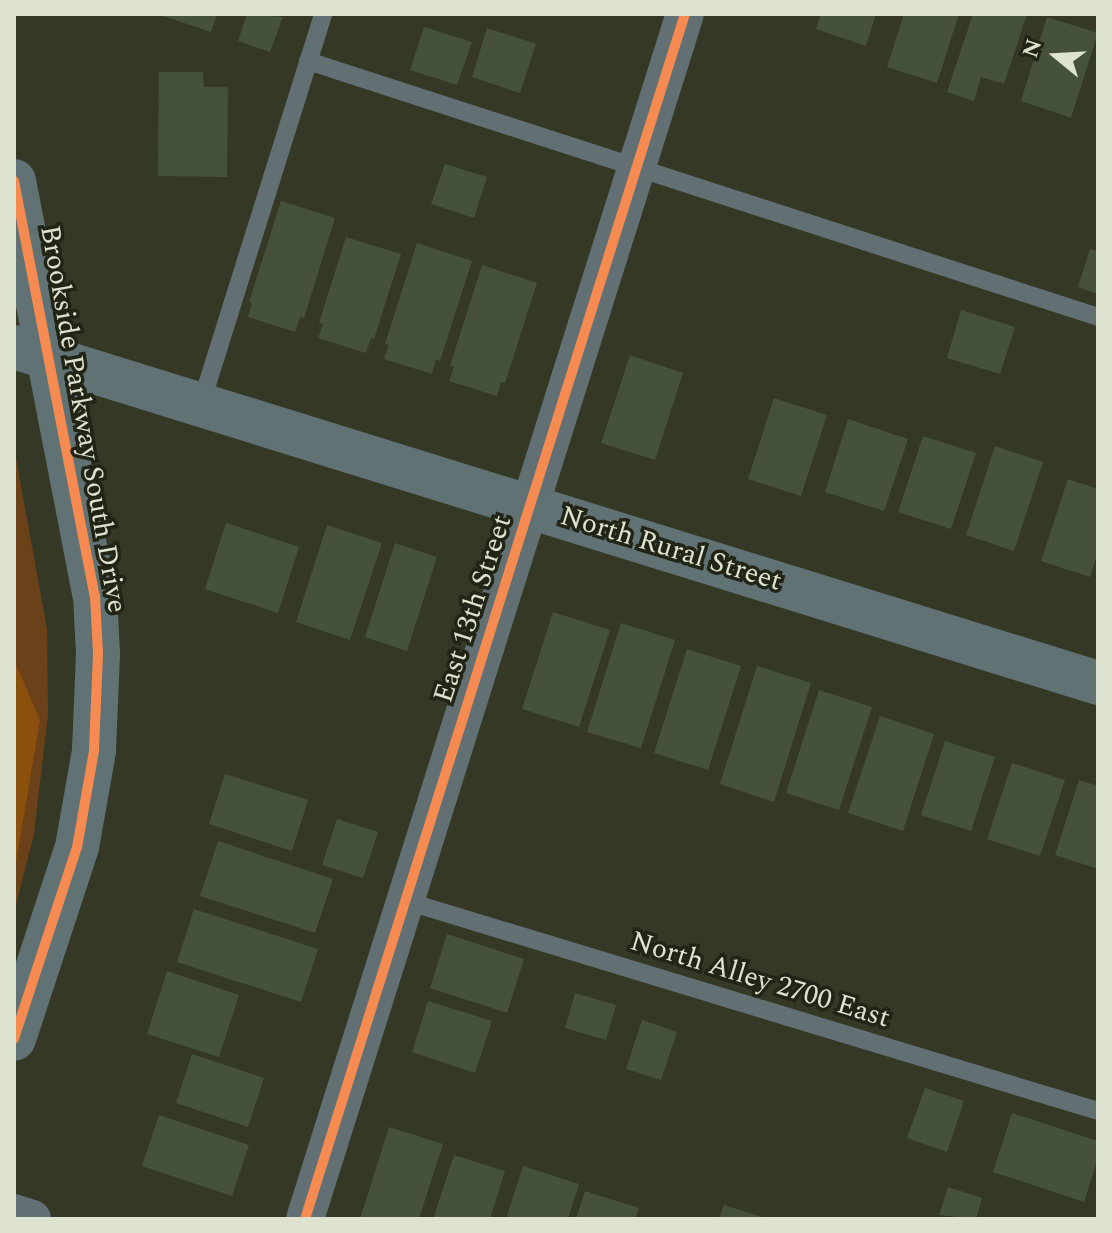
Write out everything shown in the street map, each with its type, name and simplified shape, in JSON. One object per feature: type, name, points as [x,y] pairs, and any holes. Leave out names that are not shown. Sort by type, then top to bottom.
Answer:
[{"type":"main road","name":"Brookside Parkway South Drive","points":[[14,181],[32,352],[95,596],[97,712],[77,847],[14,1039]]},
{"type":"main road","name":"North Rural Street","points":[[32,352],[1098,683]]},
{"type":"street","name":"East 13th Street","points":[[305,1219],[685,14]]},
{"type":"street","points":[[14,1213],[32,1219]]},
{"type":"lane","points":[[201,404],[323,14]]},
{"type":"lane","points":[[308,61],[1098,317]]},
{"type":"lane","name":"North Alley 2700 East","points":[[406,901],[1098,1111]]},
{"type":"shaded area","points":[[14,447],[47,629],[48,715],[34,834],[14,913]]},
{"type":"shaded area","points":[[14,660],[40,720],[14,874]]},
{"type":"building","points":[[157,14],[217,14],[211,32]]},
{"type":"building","points":[[247,14],[283,17],[270,52],[238,41]]},
{"type":"building","points":[[821,14],[876,14],[866,46],[816,29]]},
{"type":"building","points":[[904,14],[959,14],[937,83],[887,67]]},
{"type":"building","points":[[973,14],[1027,14],[1004,84],[981,77],[974,101],[947,92]]},
{"type":"building","points":[[1047,17],[1098,33],[1071,118],[1021,101]]},
{"type":"building","points":[[424,27],[472,42],[457,85],[410,70]]},
{"type":"building","points":[[487,28],[536,44],[520,93],[472,77]]},
{"type":"building","points":[[159,72],[203,72],[204,87],[228,87],[227,177],[158,176]]},
{"type":"building","points":[[445,164],[487,177],[474,218],[431,204]]},
{"type":"building","points":[[281,201],[335,218],[304,318],[300,317],[295,332],[248,317],[252,303],[249,302]]},
{"type":"building","points":[[346,237],[401,254],[374,339],[371,338],[366,353],[318,338],[323,324],[319,323]]},
{"type":"building","points":[[417,243],[472,261],[440,361],[436,359],[432,374],[384,359],[389,345],[385,344]]},
{"type":"building","points":[[1090,249],[1098,251],[1098,294],[1078,287]]},
{"type":"building","points":[[482,265],[537,283],[505,383],[501,382],[497,396],[449,381],[454,367],[450,366]]},
{"type":"building","points":[[961,310],[1015,327],[1000,374],[947,358]]},
{"type":"building","points":[[630,355],[683,373],[655,460],[601,443]]},
{"type":"building","points":[[774,398],[827,415],[801,496],[748,479]]},
{"type":"building","points":[[848,419],[908,439],[884,511],[825,492]]},
{"type":"building","points":[[923,436],[976,453],[951,529],[898,512]]},
{"type":"building","points":[[995,446],[1043,462],[1014,551],[966,535]]},
{"type":"building","points":[[1068,479],[1098,489],[1098,552],[1090,577],[1041,561]]},
{"type":"building","points":[[226,523],[299,547],[278,613],[205,589]]},
{"type":"building","points":[[327,525],[382,543],[350,640],[296,622]]},
{"type":"building","points":[[395,543],[437,557],[407,651],[365,637]]},
{"type":"building","points":[[553,612],[610,630],[579,727],[522,709]]},
{"type":"building","points":[[621,623],[675,640],[641,748],[587,732]]},
{"type":"building","points":[[687,649],[741,666],[708,770],[654,753]]},
{"type":"building","points":[[757,666],[811,683],[774,802],[720,784]]},
{"type":"building","points":[[819,690],[872,707],[839,810],[786,793]]},
{"type":"building","points":[[880,716],[934,734],[903,831],[848,813]]},
{"type":"building","points":[[945,741],[995,757],[971,831],[921,815]]},
{"type":"building","points":[[1012,763],[1065,780],[1040,856],[987,839]]},
{"type":"building","points":[[225,774],[308,800],[292,851],[209,824]]},
{"type":"building","points":[[1079,780],[1098,786],[1098,869],[1055,855]]},
{"type":"building","points":[[337,819],[378,832],[363,878],[322,865]]},
{"type":"building","points":[[218,841],[333,879],[315,933],[200,896]]},
{"type":"building","points":[[194,909],[318,949],[301,1002],[177,962]]},
{"type":"building","points":[[447,934],[524,959],[507,1013],[430,988]]},
{"type":"building","points":[[167,971],[239,995],[219,1057],[147,1034]]},
{"type":"building","points":[[575,993],[616,1005],[606,1040],[565,1028]]},
{"type":"building","points":[[428,1001],[492,1021],[475,1073],[412,1052]]},
{"type":"building","points":[[642,1020],[677,1032],[661,1080],[626,1069]]},
{"type":"building","points":[[192,1054],[264,1078],[248,1127],[176,1103]]},
{"type":"building","points":[[925,1088],[964,1101],[947,1152],[907,1138]]},
{"type":"building","points":[[1012,1113],[1098,1141],[1098,1158],[1084,1202],[993,1172]]},
{"type":"building","points":[[159,1115],[249,1145],[232,1196],[142,1166]]},
{"type":"building","points":[[389,1127],[443,1144],[419,1219],[360,1219]]},
{"type":"building","points":[[454,1155],[505,1171],[490,1219],[433,1219]]},
{"type":"building","points":[[523,1166],[579,1184],[568,1219],[506,1219]]},
{"type":"building","points":[[948,1187],[982,1198],[976,1219],[939,1215]]},
{"type":"building","points":[[585,1191],[639,1208],[635,1219],[576,1219]]},
{"type":"building","points":[[724,1205],[766,1218],[766,1219],[719,1219]]},
{"type":"cycle path","points":[[305,1219],[685,14]]},
{"type":"cycle path","points":[[14,181],[95,596],[98,654],[94,751],[77,847],[14,1039]]}]
